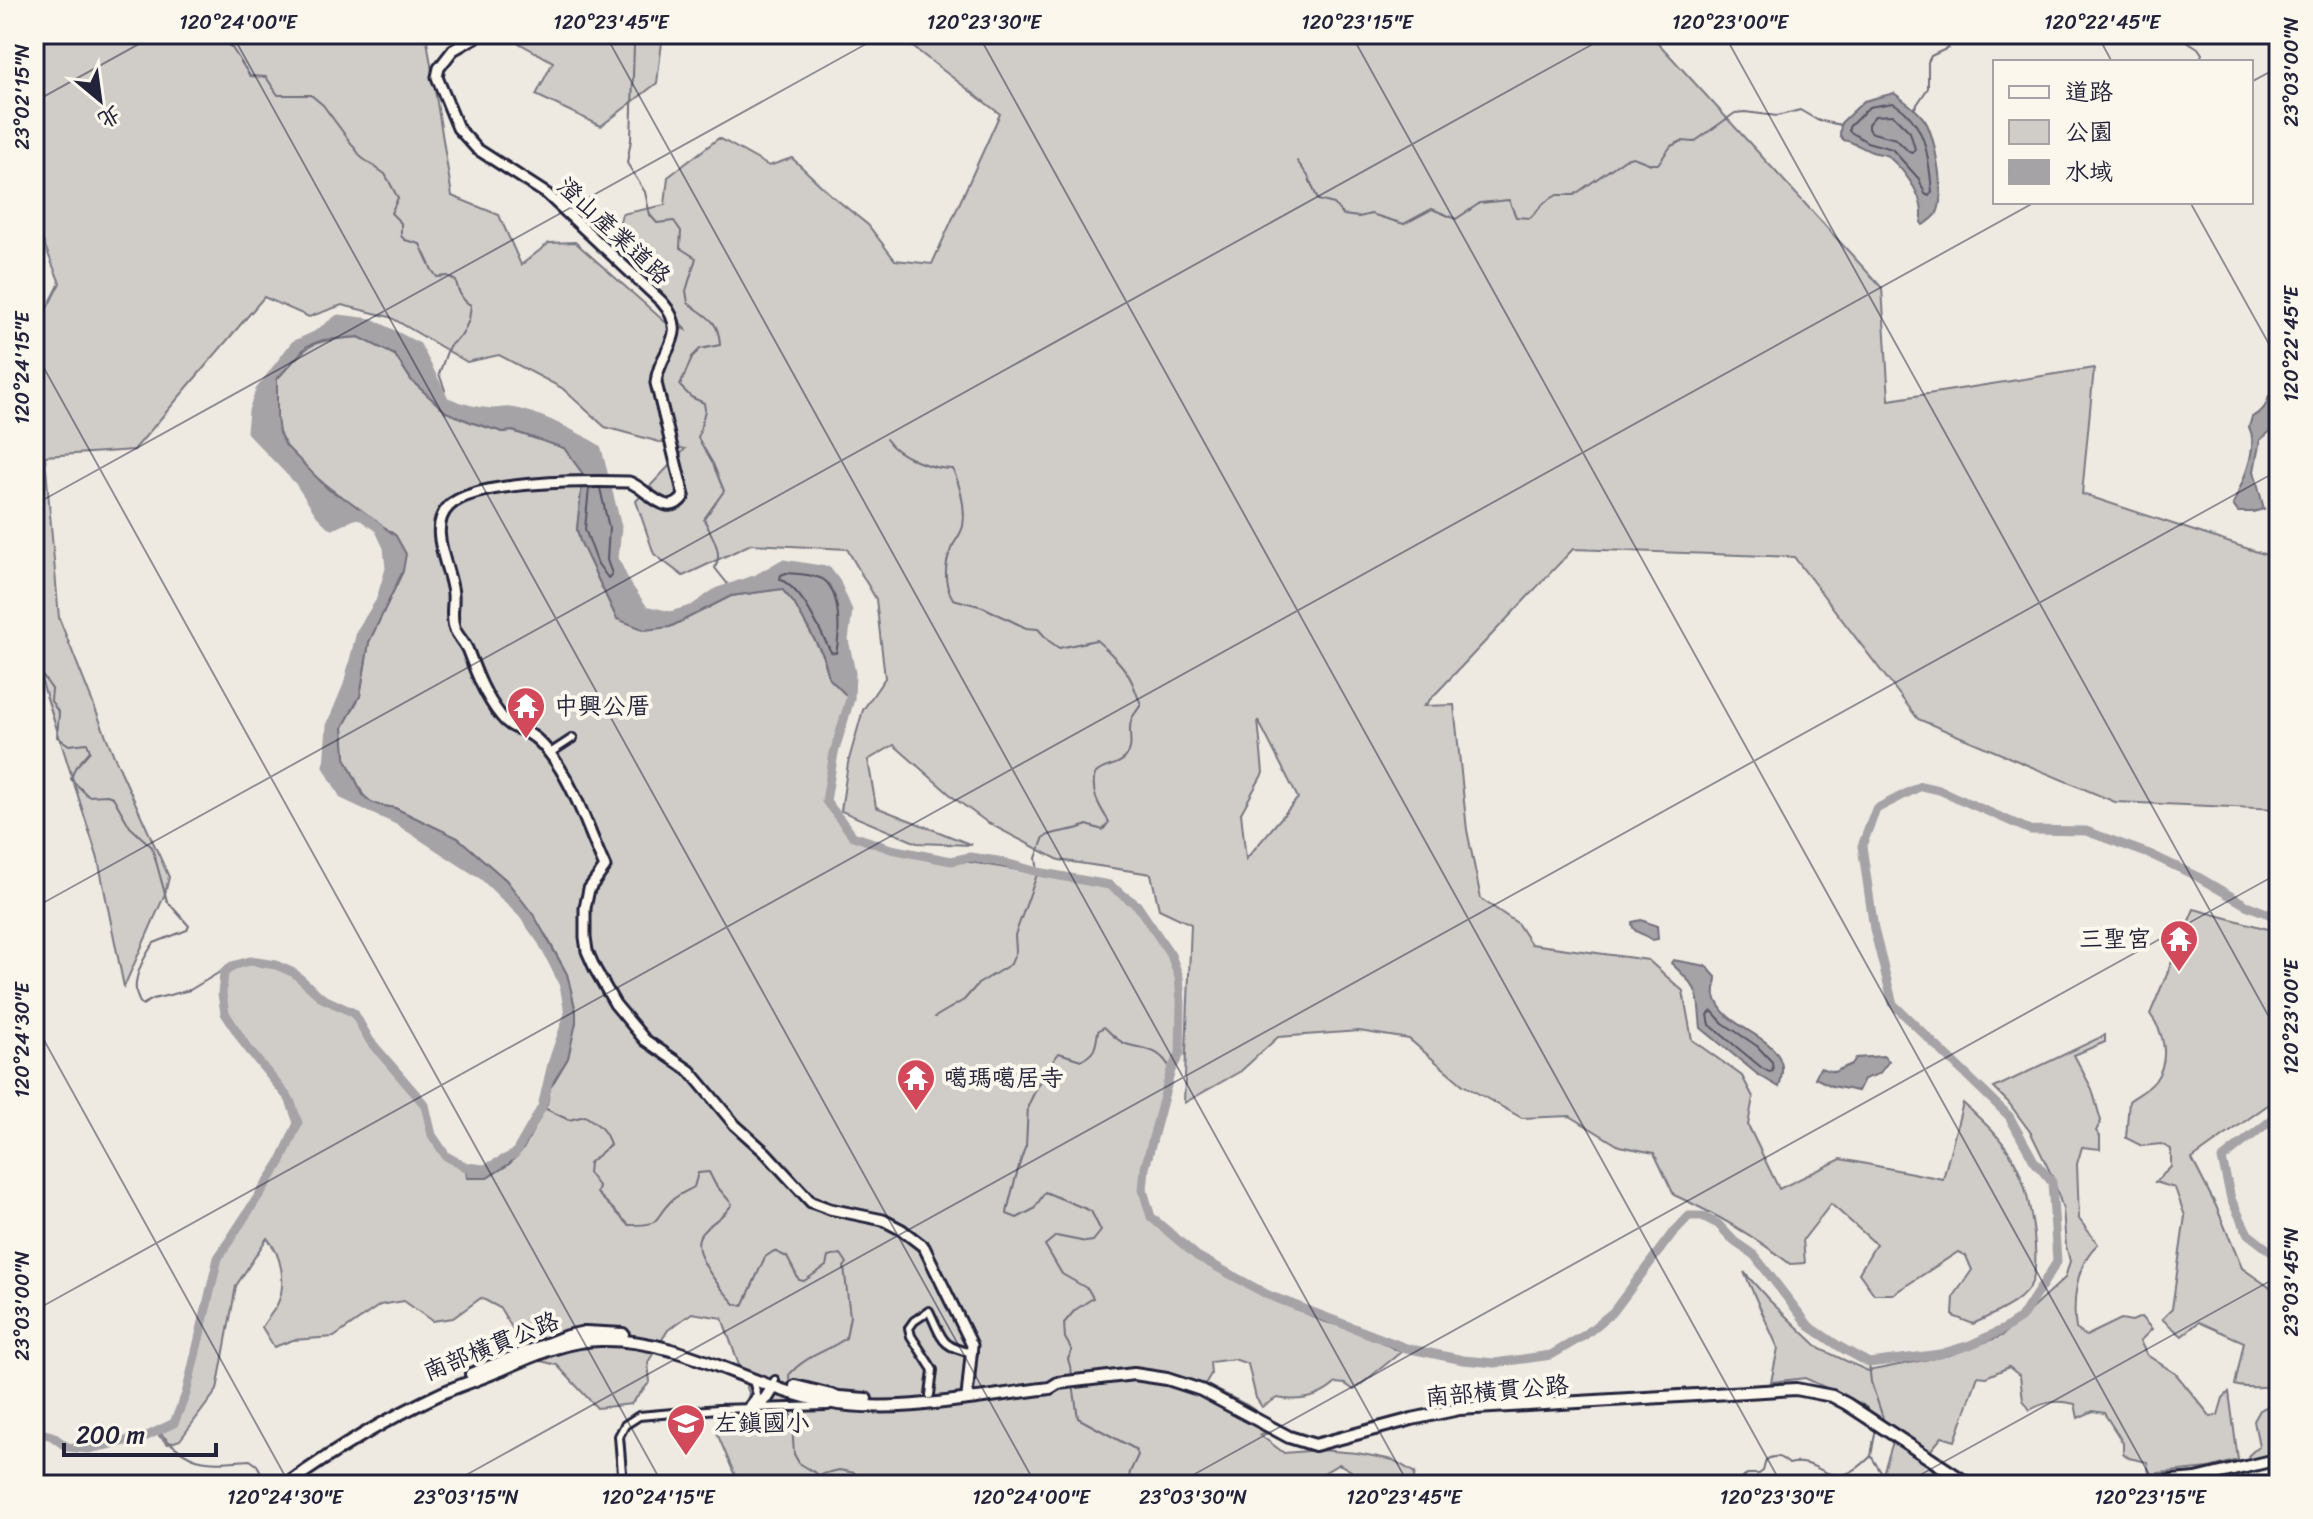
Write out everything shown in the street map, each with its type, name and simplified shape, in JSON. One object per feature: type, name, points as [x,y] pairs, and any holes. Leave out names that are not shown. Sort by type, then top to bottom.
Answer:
[{"type":"main road","name":"南部橫貫公路","points":[[283,1483],[343,1439],[405,1403],[567,1336],[602,1332],[635,1335],[775,1383]]},
{"type":"main road","name":"南部橫貫公路","points":[[690,1354],[752,1379],[775,1383]]},
{"type":"main road","name":"南部橫貫公路","points":[[966,1394],[1048,1381],[1060,1383],[1134,1374],[1167,1379],[1201,1390],[1289,1437],[1315,1445],[1459,1409],[1796,1389],[1832,1396],[1970,1485]]},
{"type":"main road","points":[[775,1383],[813,1399],[851,1405],[894,1406],[966,1394]]},
{"type":"main road","points":[[813,1399],[966,1394]]},
{"type":"main road","points":[[2123,1485],[2196,1479],[2279,1459]]},
{"type":"street","name":"澄山產業道路","points":[[481,34],[453,50],[439,68],[437,77],[458,128],[477,149],[547,194],[662,302],[671,317],[675,336],[656,375],[656,383],[684,496],[677,503],[664,505],[629,482],[571,481],[504,488],[457,500],[444,513],[441,528],[443,555],[453,590],[452,620],[482,689],[508,724],[528,732],[550,753]]},
{"type":"street","points":[[573,738],[550,753],[605,867],[589,889],[585,908],[585,937],[595,969],[615,1004],[645,1040],[690,1071],[735,1125],[811,1202],[883,1220],[924,1247],[970,1337],[973,1353],[966,1394]]},
{"type":"street","points":[[930,1395],[933,1370],[911,1336],[909,1328],[914,1321],[929,1311],[945,1344],[951,1349],[973,1353]]},
{"type":"street","points":[[747,1408],[757,1395],[752,1379]]},
{"type":"street","points":[[747,1408],[760,1401],[775,1383]]},
{"type":"street","points":[[759,1407],[769,1399],[775,1383]]},
{"type":"street","points":[[623,1485],[618,1441],[621,1430],[630,1421],[650,1413],[784,1407],[813,1399]]},
{"type":"green space","points":[[34,34],[426,34],[452,196],[499,215],[521,265],[549,243],[575,242],[665,322],[686,330],[615,242],[622,214],[665,205],[668,177],[719,138],[769,166],[792,158],[868,225],[895,260],[932,264],[1000,114],[896,34],[1650,34],[1882,288],[1889,400],[2094,368],[2082,494],[2279,559],[2279,809],[2115,802],[1918,719],[1794,557],[1573,549],[1424,706],[1454,705],[1467,830],[1481,899],[1517,923],[1531,944],[1648,960],[1683,991],[1692,1040],[1742,1076],[1753,1097],[1748,1125],[1779,1189],[1841,1159],[1943,1179],[1963,1103],[2004,1144],[2025,1187],[2034,1233],[2035,1269],[2032,1282],[2022,1296],[1973,1324],[1953,1316],[1954,1296],[1972,1270],[1966,1256],[1958,1252],[1893,1294],[1874,1294],[1859,1273],[1876,1244],[1831,1204],[1803,1240],[1805,1263],[1790,1264],[1734,1226],[1674,1195],[1654,1153],[1619,1146],[1570,1116],[1522,1118],[1463,1085],[1409,1039],[1359,1031],[1278,1037],[1241,1071],[1184,1103],[1191,924],[1159,909],[1151,874],[1059,860],[988,823],[954,798],[894,745],[868,760],[876,807],[972,845],[917,843],[841,811],[848,763],[863,710],[885,678],[876,599],[847,549],[751,544],[683,576],[654,554],[636,501],[685,449],[605,427],[562,388],[499,355],[467,362],[390,317],[342,305],[309,317],[264,297],[134,450],[45,456],[59,618],[114,756],[169,877],[165,894],[124,987],[98,859],[34,657],[34,334],[60,283],[34,219]],"holes":[[[1258,720],[1298,798],[1246,859],[1241,813],[1263,773]]]},
{"type":"green space","points":[[508,34],[663,34],[657,83],[601,126],[536,95],[553,62],[508,37]]},
{"type":"green space","points":[[359,337],[395,355],[412,381],[446,412],[473,423],[503,432],[512,431],[564,448],[583,474],[577,529],[580,541],[617,619],[670,627],[731,596],[782,589],[794,603],[823,655],[829,678],[850,699],[834,753],[826,801],[853,836],[891,849],[1109,885],[1137,905],[1171,955],[1179,977],[1180,1054],[1171,1070],[1145,1168],[1143,1190],[1151,1217],[1197,1256],[1268,1295],[1322,1321],[1359,1331],[1401,1352],[1354,1390],[1336,1383],[1316,1396],[1293,1400],[1277,1398],[1262,1407],[1256,1398],[1248,1364],[1234,1359],[1210,1362],[1211,1374],[1205,1384],[1247,1405],[1277,1426],[1260,1435],[1284,1453],[1320,1450],[1393,1460],[1415,1473],[1412,1485],[1375,1485],[1339,1464],[1319,1476],[1317,1485],[739,1485],[716,1431],[740,1425],[749,1393],[722,1318],[692,1313],[668,1330],[648,1362],[650,1382],[631,1404],[597,1408],[557,1365],[541,1361],[519,1339],[500,1308],[481,1298],[453,1318],[432,1321],[404,1301],[380,1305],[334,1337],[293,1340],[274,1347],[262,1327],[277,1305],[282,1279],[276,1253],[267,1238],[236,1286],[217,1390],[180,1440],[168,1444],[156,1433],[174,1423],[186,1394],[218,1258],[280,1163],[298,1123],[290,1100],[246,1046],[225,1013],[222,994],[224,973],[232,966],[250,961],[276,965],[294,973],[322,998],[354,1013],[370,1041],[425,1105],[432,1135],[446,1156],[466,1167],[467,1178],[487,1178],[509,1164],[523,1149],[546,1104],[550,1088],[568,1058],[576,1012],[567,974],[547,937],[506,880],[458,838],[395,808],[373,804],[363,795],[345,758],[343,727],[360,696],[369,642],[403,571],[396,536],[332,490],[287,448],[278,429],[276,400],[277,379],[304,351],[320,342]]},
{"type":"green space","points":[[2194,909],[2279,932],[2279,1097],[2192,1159],[2242,1268],[2279,1294],[2279,1464],[2253,1465],[2248,1456],[2259,1446],[2254,1421],[2260,1410],[2276,1402],[2278,1387],[2235,1385],[2244,1342],[2199,1322],[2182,1336],[2162,1319],[2172,1309],[2185,1216],[2175,1188],[2155,1182],[2171,1167],[2171,1149],[2161,1144],[2142,1146],[2126,1138],[2129,1101],[2152,1084],[2163,1064],[2162,1038],[2150,1014]]},
{"type":"green space","points":[[2105,1035],[2105,1042],[2074,1055],[2092,1089],[2101,1121],[2096,1131],[2100,1136],[2100,1149],[2082,1147],[2077,1164],[2079,1219],[2098,1244],[2080,1272],[2075,1307],[2076,1329],[2086,1336],[2121,1319],[2132,1321],[2141,1317],[2152,1329],[2140,1341],[2147,1355],[2176,1374],[2211,1417],[2218,1415],[2223,1398],[2229,1392],[2238,1460],[2209,1468],[2149,1474],[2147,1462],[2129,1458],[2123,1453],[2123,1443],[2104,1413],[2093,1411],[2078,1418],[2075,1404],[2063,1402],[2047,1403],[2030,1410],[2023,1400],[2020,1376],[2009,1367],[1986,1377],[1978,1376],[1955,1441],[1942,1437],[1930,1451],[1928,1463],[1942,1485],[1884,1485],[1882,1477],[1896,1432],[1862,1404],[1805,1378],[1771,1382],[1778,1348],[1744,1272],[1820,1349],[1868,1371],[1950,1355],[2002,1336],[2065,1278],[2070,1261],[2063,1209],[2053,1178],[2031,1133],[1994,1088]]},
{"type":"water","points":[[1894,93],[1924,119],[1936,155],[1939,205],[1934,217],[1923,225],[1918,196],[1896,163],[1885,155],[1843,140],[1840,135],[1841,123],[1864,101]]},
{"type":"water","points":[[339,319],[371,323],[417,347],[445,401],[474,411],[511,412],[532,417],[597,449],[617,527],[614,559],[626,585],[644,610],[670,616],[694,609],[718,592],[757,579],[783,564],[827,571],[848,611],[844,640],[851,673],[850,699],[829,678],[823,655],[794,603],[782,589],[731,596],[670,627],[645,630],[617,619],[580,541],[577,529],[583,474],[564,448],[513,431],[503,432],[473,423],[446,412],[412,381],[395,355],[359,337],[323,340],[307,346],[277,379],[279,433],[286,446],[329,490],[348,500],[396,536],[406,554],[403,571],[369,642],[360,696],[343,727],[345,758],[363,795],[373,804],[395,808],[458,838],[506,880],[535,917],[567,974],[576,1012],[568,1058],[550,1088],[547,1104],[523,1149],[509,1164],[487,1178],[467,1178],[466,1167],[485,1169],[515,1154],[542,1107],[569,1014],[564,984],[542,941],[522,913],[484,876],[399,821],[344,795],[328,766],[331,726],[348,685],[361,632],[380,602],[390,569],[388,547],[379,528],[358,513],[332,525],[320,513],[299,481],[251,431],[253,411],[260,391],[295,345],[317,335]]},
{"type":"water","points":[[2279,389],[2279,407],[2273,429],[2260,440],[2254,471],[2264,509],[2238,512],[2233,505],[2251,455],[2249,427],[2252,417]]},
{"type":"water","points":[[1641,920],[1657,926],[1658,939],[1652,940],[1634,929],[1632,922]]},
{"type":"water","points":[[1673,960],[1706,966],[1716,977],[1715,996],[1727,1016],[1776,1052],[1782,1068],[1779,1087],[1757,1074],[1701,1028],[1696,992],[1671,963]]},
{"type":"water","points":[[1883,1056],[1889,1061],[1879,1074],[1864,1079],[1858,1091],[1832,1086],[1815,1078],[1820,1068],[1834,1072],[1852,1064],[1856,1058]]},
{"type":"waterway","points":[[215,34],[232,48],[250,76],[266,77],[278,95],[311,95],[323,105],[362,158],[385,174],[398,198],[391,213],[401,223],[401,236],[420,244],[437,277],[448,276],[456,281],[461,295],[471,305],[469,320],[462,335],[449,346],[439,374],[445,390],[442,396]]},
{"type":"waterway","points":[[639,34],[634,45],[631,140],[627,163],[645,192],[650,215],[657,223],[674,221],[681,231],[680,248],[696,258],[686,291],[688,303],[711,320],[719,337],[720,345],[700,349],[692,357],[680,386],[691,397],[704,403],[698,438],[724,491],[704,519],[717,550],[715,568],[730,587]]},
{"type":"waterway","points":[[1914,109],[1928,88],[1928,62],[1931,56],[1948,48],[1956,34]]},
{"type":"waterway","points":[[2191,34],[2187,41],[2198,48],[2202,54],[2200,60]]},
{"type":"waterway","points":[[1297,161],[1308,176],[1318,200],[1334,204],[1343,215],[1359,217],[1371,214],[1404,224],[1432,209],[1456,219],[1480,203],[1509,200],[1516,217],[1530,218],[1545,202],[1557,195],[1574,195],[1625,159],[1633,157],[1658,164],[1671,146],[1682,141],[1694,142],[1735,113],[1777,116],[1800,110],[1817,120],[1841,125]]},
{"type":"waterway","points":[[34,1431],[52,1436],[67,1447],[88,1449],[145,1437],[174,1423],[186,1394],[218,1258],[280,1163],[298,1123],[290,1100],[246,1046],[225,1013],[222,994],[224,973],[232,966],[250,961],[276,965],[294,973],[322,998],[354,1013],[370,1041],[425,1105],[432,1135],[446,1156],[466,1167],[485,1169],[515,1154],[542,1107],[569,1014],[564,984],[542,941],[522,913],[484,876],[399,821],[344,795],[328,766],[331,726],[348,685],[361,632],[380,602],[390,569],[388,547],[379,528],[358,513],[332,525],[320,513],[299,481],[251,431],[253,411],[260,391],[295,345],[317,335],[339,319],[371,323],[417,347],[445,401],[474,411],[511,412],[531,417],[597,449],[617,527],[614,559],[626,585],[644,610],[670,616],[694,609],[718,592],[757,579],[783,564],[827,571],[848,611],[844,640],[851,673],[850,699],[834,753],[826,801],[853,836],[891,849],[951,861],[970,857],[998,861],[1109,885],[1137,905],[1171,955],[1179,977],[1181,1002],[1180,1054],[1171,1070],[1145,1168],[1143,1190],[1151,1217],[1197,1256],[1268,1295],[1406,1348],[1495,1363],[1551,1355],[1585,1335],[1613,1312],[1689,1216],[1702,1216],[1718,1224],[1735,1242],[1754,1255],[1809,1326],[1869,1363],[1940,1354],[1970,1345],[2021,1318],[2057,1262],[2052,1182],[2034,1161],[2009,1116],[1893,1004],[1874,929],[1862,846],[1876,809],[1921,786],[1939,790],[2030,830],[2086,831],[2152,855],[2246,905],[2279,918]]},
{"type":"waterway","points":[[886,439],[898,451],[916,461],[953,469],[964,512],[962,529],[951,549],[946,569],[947,587],[953,599],[983,607],[1026,628],[1038,629],[1059,648],[1096,640],[1125,670],[1141,704],[1131,721],[1128,754],[1121,762],[1095,774],[1095,794],[1109,822],[1103,830],[1087,825],[1044,837],[1036,858],[1038,872],[1015,935],[1016,951],[1011,964],[978,984],[964,1000],[935,1017]]},
{"type":"waterway","points":[[34,573],[38,578],[34,586]]},
{"type":"waterway","points":[[34,608],[42,610],[43,616],[34,654]]},
{"type":"waterway","points":[[34,664],[52,689],[51,701],[59,713],[57,737],[69,745],[87,743],[90,751],[75,768],[71,779],[88,796],[113,797],[130,827],[152,847],[167,901],[189,926],[187,930],[154,943],[147,954],[136,984],[142,1005],[153,999],[190,990],[220,972],[224,973]]},
{"type":"waterway","points":[[1073,1377],[1068,1359],[1072,1350],[1065,1338],[1064,1323],[1075,1310],[1093,1298],[1088,1289],[1062,1274],[1045,1245],[1056,1236],[1093,1241],[1101,1231],[1091,1211],[1045,1192],[1034,1209],[1017,1218],[1007,1214],[1026,1146],[1028,1106],[1043,1074],[1059,1053],[1081,1060],[1086,1058],[1094,1048],[1098,1031],[1104,1027],[1123,1043],[1157,1054],[1171,1070]]},
{"type":"waterway","points":[[542,1107],[569,1120],[585,1116],[604,1131],[610,1145],[589,1163],[588,1173],[599,1187],[597,1193],[629,1225],[652,1223],[673,1199],[694,1187],[698,1173],[709,1172],[732,1204],[701,1234],[699,1251],[709,1271],[735,1304],[743,1306],[765,1257],[774,1251],[787,1257],[799,1280],[804,1281],[826,1266],[828,1257],[841,1254],[847,1263],[844,1267],[850,1316],[846,1338],[795,1369],[789,1375],[790,1389]]},
{"type":"waterway","points":[[2279,1114],[2222,1159],[2231,1199],[2248,1234],[2279,1258]]},
{"type":"waterway","points":[[34,1307],[38,1310],[39,1331],[34,1343]]},
{"type":"waterway","points":[[1869,1363],[1871,1382],[1883,1418],[1880,1422]]},
{"type":"waterway","points":[[1073,1384],[1078,1418],[1135,1449],[1138,1455],[1128,1485]]},
{"type":"waterway","points":[[791,1411],[794,1454],[799,1463],[819,1475],[839,1470],[855,1473],[858,1485]]},
{"type":"waterway","points":[[1876,1428],[1871,1456],[1889,1485]]},
{"type":"waterway","points":[[158,1431],[180,1451],[200,1460],[250,1460],[257,1465],[268,1485]]},
{"type":"waterway","points":[[1736,1485],[1747,1474],[1763,1471],[1766,1460],[1773,1457],[1789,1464],[1810,1465],[1836,1475],[1857,1468],[1871,1456]]},
{"type":"place","name":"中興公厝","points":[[526,740]]},
{"type":"place","name":"三聖宮","points":[[2179,973]]},
{"type":"place","name":"噶瑪噶居寺","points":[[916,1112]]},
{"type":"place","name":"左鎮國小","points":[[686,1457]]}]
